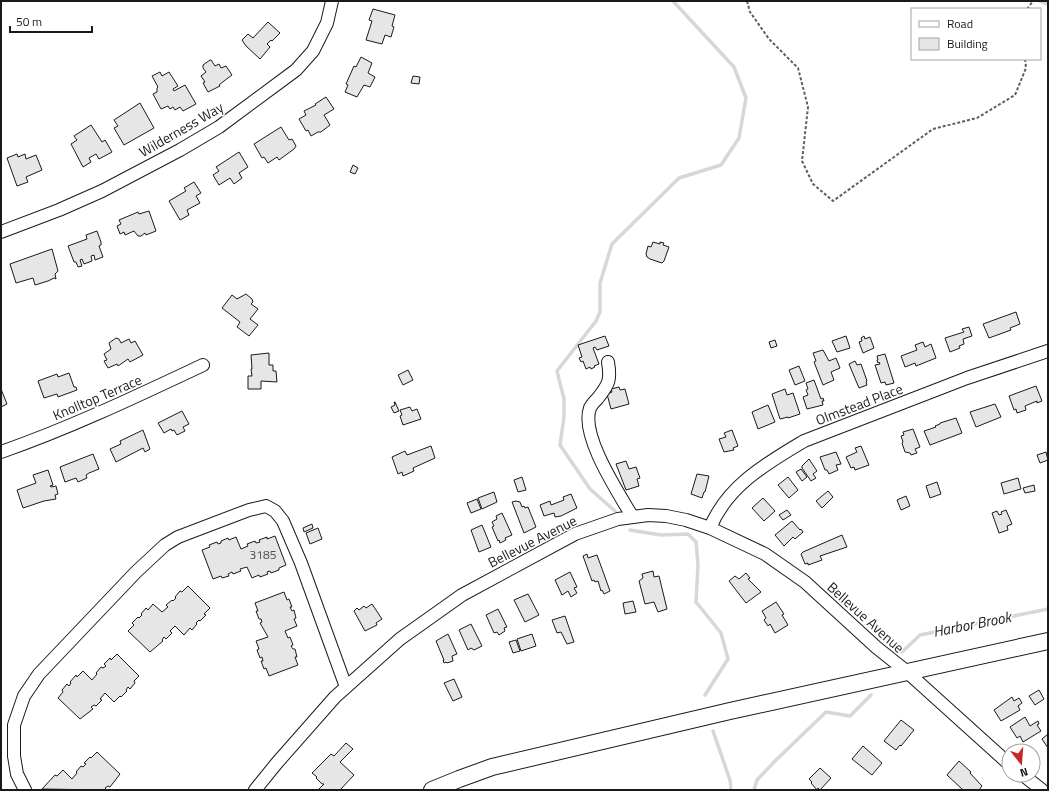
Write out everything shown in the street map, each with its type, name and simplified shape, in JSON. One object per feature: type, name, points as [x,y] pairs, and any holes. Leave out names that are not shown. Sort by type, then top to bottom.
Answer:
[{"type":"main road","points":[[432,790],[492,768],[730,711],[906,671],[1048,641]]},
{"type":"street","name":"Wilderness Way","points":[[1,232],[59,210],[102,191],[180,150],[219,127],[300,66],[313,51],[327,23],[332,1]]},
{"type":"street","name":"Olmstead Place","points":[[710,528],[724,503],[746,479],[785,452],[804,441],[953,384],[1048,351]]},
{"type":"street","points":[[608,362],[610,376],[608,383],[590,406],[588,417],[590,430],[602,464],[632,516]]},
{"type":"street","name":"Knolltop Terrace","points":[[1,452],[114,407],[203,365]]},
{"type":"street","points":[[25,790],[17,774],[14,756],[14,725],[24,696],[39,674],[56,655],[98,614],[136,572],[165,545],[178,537],[249,510],[266,506],[275,511],[283,521],[301,563],[346,687]]},
{"type":"street","name":"Bellevue Avenue","points":[[255,790],[335,697],[400,639],[462,595],[574,534],[618,519],[648,515],[666,516],[686,520],[710,528],[765,554],[805,582],[876,647],[906,671],[1001,757]]},
{"type":"street","points":[[1033,783],[1042,790]]},
{"type":"path","points":[[747,1],[750,12],[769,39],[798,68],[808,107],[802,161],[813,184],[833,201],[933,129],[977,118],[1015,95],[1026,68],[1026,60]]},
{"type":"building","points":[[373,9],[395,15],[391,37],[385,35],[382,44],[366,40],[372,21],[369,20]]},
{"type":"building","points":[[268,22],[280,33],[267,44],[270,47],[260,59],[246,46],[242,40],[248,34],[253,38]]},
{"type":"building","points":[[361,57],[372,63],[368,73],[375,77],[370,87],[364,85],[357,97],[345,92],[348,85],[346,84],[354,66],[356,67]]},
{"type":"building","points":[[210,60],[215,66],[219,64],[221,68],[226,66],[232,75],[219,85],[220,86],[208,92],[203,83],[205,82],[201,76],[206,72],[203,65]]},
{"type":"building","points":[[160,72],[162,76],[169,72],[178,86],[173,89],[174,91],[185,85],[196,104],[183,111],[180,107],[175,110],[173,107],[170,109],[168,106],[161,109],[153,94],[157,92],[158,87],[152,76]]},
{"type":"building","points":[[413,76],[420,77],[419,84],[411,83]]},
{"type":"building","points":[[326,97],[334,109],[324,115],[330,125],[321,132],[311,136],[308,130],[306,131],[299,119],[306,115],[304,111],[316,105],[315,104]]},
{"type":"building","points":[[140,103],[154,128],[124,145],[114,128],[118,126],[114,120]]},
{"type":"building","points":[[91,125],[102,142],[105,140],[112,152],[99,159],[96,154],[89,158],[91,162],[83,167],[71,144],[77,140],[74,136]]},
{"type":"building","points":[[281,127],[289,140],[292,139],[296,146],[279,160],[277,157],[268,163],[264,157],[262,158],[254,144]]},
{"type":"building","points":[[239,152],[248,167],[239,173],[242,178],[234,184],[230,178],[219,185],[213,175],[219,171],[216,167]]},
{"type":"building","points":[[17,154],[18,157],[25,154],[26,159],[36,155],[42,170],[26,177],[28,182],[17,186],[7,158]]},
{"type":"building","points":[[353,165],[358,168],[355,174],[350,172]]},
{"type":"building","points":[[194,182],[201,193],[196,196],[200,203],[187,210],[189,215],[180,220],[169,201],[186,191],[184,188]]},
{"type":"building","points":[[149,211],[156,231],[146,235],[145,233],[141,236],[138,236],[134,231],[125,235],[124,232],[120,234],[117,226],[121,224],[119,220],[138,212],[139,214]]},
{"type":"building","points":[[97,231],[101,242],[101,245],[99,246],[103,257],[95,260],[94,255],[91,256],[92,261],[84,264],[82,259],[80,260],[82,266],[78,267],[76,262],[74,262],[68,246],[87,239],[86,235]]},
{"type":"building","points":[[653,242],[660,244],[660,242],[664,243],[663,245],[669,247],[662,263],[647,257],[646,254],[648,246],[651,247]]},
{"type":"building","points":[[52,249],[58,271],[55,274],[56,279],[54,278],[35,285],[33,278],[16,283],[10,264]]},
{"type":"building","points":[[246,294],[252,299],[253,302],[251,304],[258,309],[250,319],[258,325],[249,336],[237,327],[240,322],[222,308],[232,295],[237,299]]},
{"type":"building","points":[[1016,312],[1020,324],[1010,328],[1011,330],[989,338],[983,324]]},
{"type":"building","points":[[969,327],[972,336],[963,339],[964,344],[959,346],[960,348],[950,352],[945,338],[964,332],[962,329]]},
{"type":"building","points":[[605,336],[609,346],[597,350],[595,347],[593,348],[599,364],[591,369],[590,367],[586,369],[583,361],[581,362],[579,358],[582,357],[578,345]]},
{"type":"building","points":[[846,336],[850,348],[837,352],[832,341]]},
{"type":"building","points":[[864,336],[865,339],[870,337],[874,348],[863,353],[859,342],[862,341],[861,338]]},
{"type":"building","points":[[116,338],[119,339],[121,343],[129,339],[131,343],[135,341],[143,355],[130,362],[128,359],[118,366],[117,364],[108,368],[104,361],[107,360],[104,354],[111,349],[109,343]]},
{"type":"building","points":[[775,340],[777,346],[771,348],[769,342]]},
{"type":"building","points":[[923,342],[925,347],[931,344],[936,358],[916,366],[915,363],[905,367],[901,356],[917,350],[915,345]]},
{"type":"building","points":[[823,350],[829,361],[836,358],[840,368],[831,372],[834,380],[823,385],[814,362],[816,361],[813,353]]},
{"type":"building","points":[[269,353],[269,365],[273,365],[273,371],[276,371],[277,382],[261,381],[261,389],[248,389],[248,376],[252,376],[251,355]]},
{"type":"building","points":[[885,354],[894,383],[886,385],[885,382],[881,383],[875,365],[880,364],[879,362],[878,363],[877,356]]},
{"type":"building","points":[[855,361],[857,365],[861,364],[867,381],[867,385],[859,388],[849,364]]},
{"type":"building","points":[[799,366],[805,381],[795,385],[789,370]]},
{"type":"building","points":[[408,370],[413,380],[403,385],[398,375]]},
{"type":"building","points":[[69,373],[74,387],[76,387],[77,390],[58,397],[57,394],[44,398],[38,381],[57,374],[58,377]]},
{"type":"building","points":[[814,380],[821,399],[823,398],[824,401],[822,401],[823,405],[807,409],[803,397],[808,395],[806,383]]},
{"type":"building","points":[[1036,386],[1042,401],[1037,403],[1037,401],[1025,406],[1026,410],[1017,413],[1016,409],[1014,410],[1009,396]]},
{"type":"building","points":[[619,387],[620,390],[625,389],[629,404],[611,409],[607,394],[612,392],[611,389]]},
{"type":"building","points":[[1,389],[7,404],[1,407]]},
{"type":"building","points":[[785,389],[787,395],[793,393],[800,414],[780,419],[772,394]]},
{"type":"building","points":[[394,402],[399,411],[394,413],[391,407],[395,405]]},
{"type":"building","points":[[995,404],[1001,417],[976,427],[970,412]]},
{"type":"building","points":[[768,405],[775,422],[758,429],[752,412]]},
{"type":"building","points":[[410,407],[412,411],[417,409],[421,419],[403,425],[400,410]]},
{"type":"building","points":[[182,411],[189,424],[183,427],[185,431],[177,435],[174,430],[172,431],[171,429],[164,433],[158,423]]},
{"type":"building","points":[[956,418],[962,433],[930,445],[924,431],[936,427],[935,426],[940,423]]},
{"type":"building","points":[[913,429],[920,447],[915,449],[917,453],[911,455],[910,453],[905,452],[901,436],[904,435],[903,432]]},
{"type":"building","points":[[143,430],[150,449],[145,452],[143,448],[116,462],[110,449],[121,444],[120,441]]},
{"type":"building","points":[[732,430],[738,446],[733,448],[734,450],[724,452],[719,439],[726,437],[724,433]]},
{"type":"building","points":[[431,446],[435,458],[413,468],[414,471],[403,476],[402,472],[398,474],[392,457],[405,451],[407,455]]},
{"type":"building","points":[[861,446],[869,465],[855,470],[854,467],[851,468],[846,457],[857,452],[855,448]]},
{"type":"building","points":[[836,452],[841,464],[836,465],[838,470],[829,474],[827,470],[825,470],[820,457]]},
{"type":"building","points":[[1046,452],[1048,460],[1040,463],[1037,455]]},
{"type":"building","points":[[93,454],[99,469],[89,473],[86,475],[87,478],[78,482],[76,478],[65,482],[60,467]]},
{"type":"building","points":[[809,459],[817,471],[813,474],[816,478],[811,481],[802,468],[802,466]]},
{"type":"building","points":[[626,461],[629,469],[636,467],[640,478],[637,479],[639,486],[626,490],[616,464]]},
{"type":"building","points":[[801,469],[807,477],[802,481],[796,472]]},
{"type":"building","points":[[48,470],[53,485],[50,486],[56,486],[58,494],[55,495],[56,499],[44,501],[23,508],[17,490],[36,483],[33,475]]},
{"type":"building","points":[[697,474],[709,476],[702,498],[691,494]]},
{"type":"building","points":[[522,477],[526,490],[518,492],[514,480]]},
{"type":"building","points":[[788,477],[798,490],[789,498],[778,485]]},
{"type":"building","points":[[1018,478],[1021,489],[1004,494],[1001,483]]},
{"type":"building","points":[[937,482],[941,494],[930,498],[926,486]]},
{"type":"building","points":[[1034,485],[1035,491],[1025,493],[1023,488]]},
{"type":"building","points":[[828,491],[833,497],[822,508],[816,501]]},
{"type":"building","points":[[494,492],[497,502],[482,509],[478,498]]},
{"type":"building","points":[[571,494],[577,508],[561,516],[555,517],[554,513],[544,516],[540,505],[550,501],[551,505],[564,500],[563,497]]},
{"type":"building","points":[[906,496],[910,506],[901,510],[897,500]]},
{"type":"building","points":[[763,498],[775,511],[764,521],[752,508]]},
{"type":"building","points":[[477,499],[481,509],[471,513],[467,503]]},
{"type":"building","points":[[512,502],[520,502],[522,507],[528,507],[536,527],[524,533]]},
{"type":"building","points":[[787,510],[791,515],[783,520],[779,515]]},
{"type":"building","points":[[1006,510],[1012,524],[1007,526],[1008,530],[999,533],[992,513],[997,511],[999,515],[1002,514],[1001,512]]},
{"type":"building","points":[[502,513],[512,535],[505,538],[506,540],[500,543],[492,527],[494,526],[492,522],[497,519],[496,516]]},
{"type":"building","points":[[792,521],[803,532],[795,539],[793,537],[784,546],[775,535]]},
{"type":"building","points":[[312,524],[313,528],[304,532],[303,528]]},
{"type":"building","points":[[482,525],[491,547],[479,552],[471,530]]},
{"type":"building","points":[[318,528],[322,539],[310,544],[306,533]]},
{"type":"building","points":[[842,535],[847,547],[820,556],[822,560],[808,565],[808,563],[805,564],[801,554],[803,552]]},
{"type":"building","points":[[275,536],[286,565],[279,568],[279,570],[271,573],[270,571],[267,572],[268,574],[260,577],[259,575],[252,578],[247,567],[240,569],[241,571],[233,574],[232,572],[228,574],[229,576],[222,578],[221,576],[213,579],[202,550],[210,547],[209,545],[217,542],[218,544],[228,538],[229,540],[236,537],[241,549],[248,546],[247,544],[255,541],[256,543],[260,542],[259,540]]},
{"type":"building","points":[[587,554],[588,558],[597,555],[610,591],[604,594],[602,590],[601,591],[598,581],[592,581],[583,556]]},
{"type":"building","points":[[653,571],[654,577],[659,576],[667,609],[658,612],[654,602],[645,604],[639,581],[643,578],[642,574]]},
{"type":"building","points":[[570,572],[577,587],[574,588],[577,593],[571,597],[568,591],[562,595],[555,580]]},
{"type":"building","points":[[746,573],[750,578],[748,579],[761,592],[746,603],[729,581],[735,576],[739,579]]},
{"type":"building","points":[[188,586],[210,608],[204,614],[206,615],[196,623],[197,624],[192,630],[190,628],[184,635],[175,626],[170,631],[172,633],[166,639],[164,637],[162,640],[163,641],[150,652],[128,631],[134,625],[132,623],[142,615],[141,614],[146,608],[148,610],[153,604],[162,612],[168,607],[166,605],[176,598],[175,597],[180,591],[182,592]]},
{"type":"building","points":[[284,592],[287,600],[289,599],[292,607],[290,607],[292,611],[294,610],[296,618],[294,619],[297,626],[285,631],[288,638],[290,637],[293,645],[291,646],[295,649],[297,657],[295,657],[298,665],[269,676],[261,661],[263,661],[262,657],[260,658],[257,650],[259,649],[256,641],[268,637],[260,623],[262,622],[256,611],[258,611],[255,603]]},
{"type":"building","points":[[528,594],[539,615],[525,622],[514,600]]},
{"type":"building","points":[[633,601],[636,612],[625,614],[623,603]]},
{"type":"building","points":[[776,602],[784,614],[782,615],[788,625],[775,633],[770,624],[768,626],[764,620],[766,618],[762,611]]},
{"type":"building","points":[[372,604],[382,619],[376,623],[377,625],[365,631],[354,611],[357,608],[359,610],[364,606],[366,608]]},
{"type":"building","points":[[498,609],[507,627],[504,628],[505,631],[499,635],[497,632],[494,633],[486,615]]},
{"type":"building","points":[[565,616],[574,642],[567,644],[561,632],[557,633],[552,620]]},
{"type":"building","points":[[471,624],[482,646],[474,650],[471,648],[468,650],[459,630]]},
{"type":"building","points":[[448,634],[457,654],[452,656],[453,661],[444,663],[436,641]]},
{"type":"building","points":[[532,634],[536,646],[521,651],[517,639]]},
{"type":"building","points":[[516,640],[520,651],[513,653],[509,642]]},
{"type":"building","points":[[117,654],[139,676],[134,681],[135,683],[130,689],[128,687],[126,690],[127,691],[121,697],[120,696],[114,702],[105,693],[100,699],[102,700],[96,706],[94,705],[91,707],[93,709],[80,719],[58,698],[63,692],[62,690],[67,684],[69,686],[71,683],[70,682],[76,675],[77,677],[83,671],[92,680],[101,667],[103,668],[106,666],[104,664]]},
{"type":"building","points":[[454,679],[462,697],[453,701],[444,683]]},
{"type":"building","points":[[1039,690],[1044,699],[1035,705],[1029,696]]},
{"type":"building","points":[[1012,697],[1014,701],[1019,698],[1022,703],[1018,706],[1020,710],[1001,721],[994,710]]},
{"type":"building","points":[[1025,717],[1030,726],[1038,721],[1039,724],[1037,725],[1041,731],[1023,742],[1020,736],[1017,738],[1010,727]]},
{"type":"building","points":[[901,720],[914,730],[896,750],[884,741]]},
{"type":"building","points":[[1048,734],[1048,748],[1042,739]]},
{"type":"building","points":[[346,743],[353,749],[340,762],[354,775],[340,790],[318,790],[324,784],[322,784],[312,773],[331,754],[334,756]]},
{"type":"building","points":[[863,746],[882,763],[872,775],[852,759]]},
{"type":"building","points":[[97,752],[120,774],[110,787],[108,786],[105,788],[107,790],[42,789],[55,775],[57,776],[63,770],[72,779],[81,766],[83,767],[86,764],[84,763]]},
{"type":"building","points":[[959,761],[971,772],[970,773],[982,786],[979,790],[963,790],[947,775]]},
{"type":"building","points":[[820,768],[831,778],[820,790],[818,788],[817,790],[809,779]]},
{"type":"waterway","points":[[615,511],[590,489],[560,445],[564,417],[564,399],[557,371],[596,321],[600,312],[600,283],[612,244],[679,178],[721,165],[739,138],[746,98],[734,67],[673,1]]},
{"type":"waterway","name":"Harbor Brook","points":[[1040,1],[1048,4]]},
{"type":"waterway","points":[[630,530],[661,535],[688,534],[696,542],[698,565],[696,602],[721,633],[728,659],[705,695]]},
{"type":"waterway","name":"Harbor Brook","points":[[902,652],[920,635],[1048,609]]},
{"type":"waterway","name":"Harbor Brook","points":[[754,790],[757,780],[826,712],[850,716],[871,695]]},
{"type":"waterway","points":[[713,731],[730,780],[731,790]]}]
